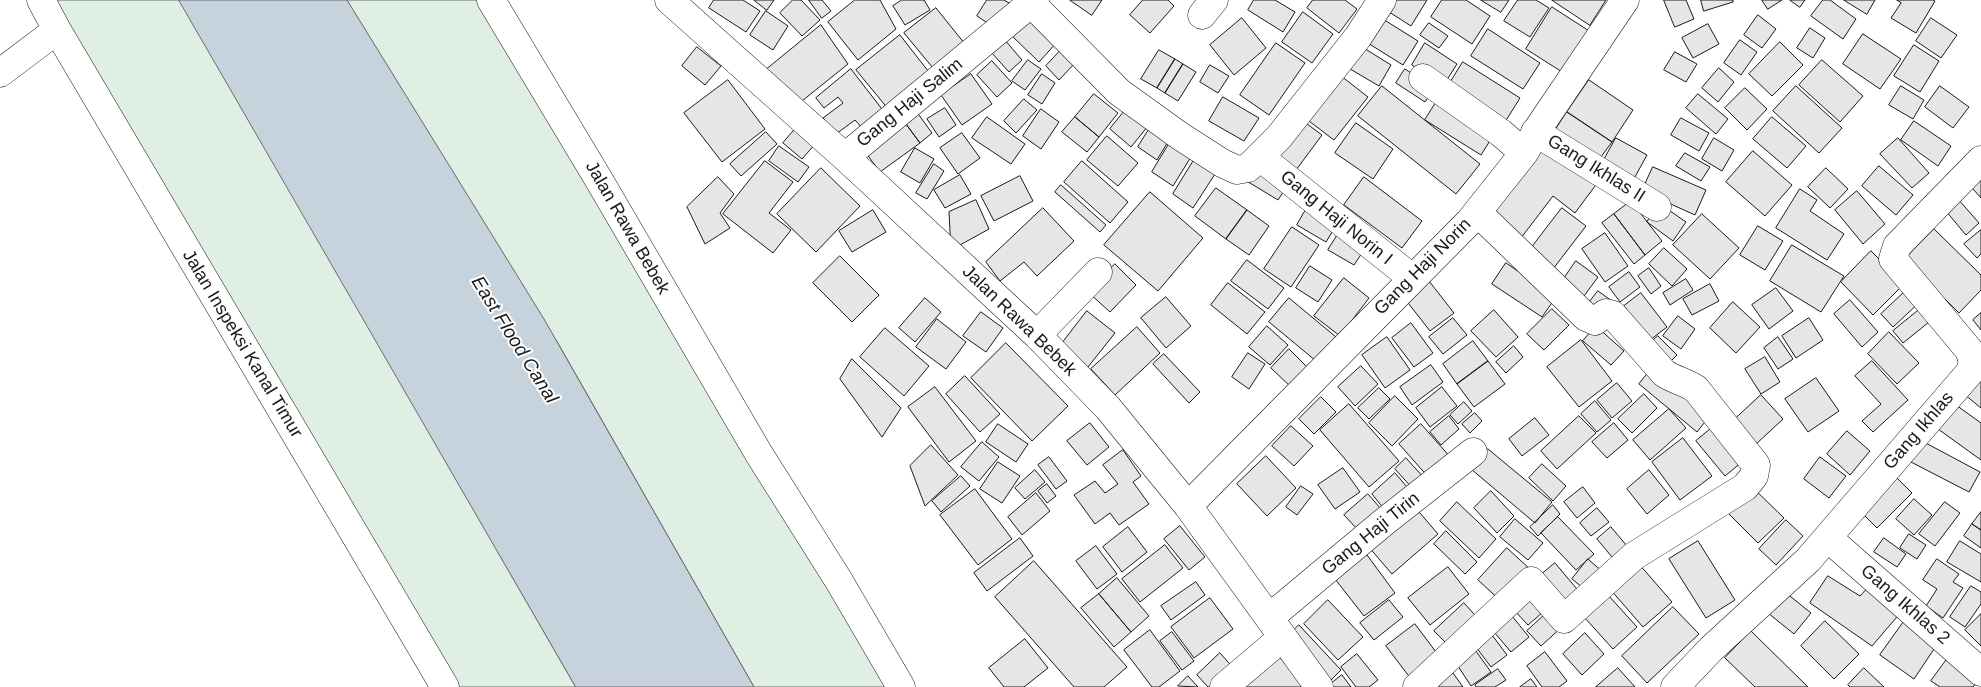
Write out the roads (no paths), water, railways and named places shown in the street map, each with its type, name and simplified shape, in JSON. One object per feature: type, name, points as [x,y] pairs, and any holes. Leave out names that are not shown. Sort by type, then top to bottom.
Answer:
[{"type":"street","name":"Jalan Inspeksi Kanal Timur","points":[[41,0],[445,687]]},
{"type":"street","name":"Jalan Rawa Bebek","points":[[491,0],[600,180],[759,454],[839,581],[901,687]]},
{"type":"street","name":"Jalan Rawa Bebek","points":[[669,0],[1038,335],[1108,408],[1188,506],[1319,687]]},
{"type":"street","points":[[1034,2],[1119,92],[1180,136],[1222,163],[1237,170],[1248,168],[1279,137],[1358,37],[1382,0]]},
{"type":"street","name":"Gang Haji Norin","points":[[1188,506],[1478,212],[1530,142],[1624,0]]},
{"type":"street","name":"Gang Haji Salim","points":[[844,157],[1034,2]]},
{"type":"street","points":[[0,73],[57,30]]},
{"type":"street","name":"Gang Ikhlas II","points":[[1423,78],[1501,133],[1530,142],[1657,207]]},
{"type":"street","name":"Gang Haji Norin I","points":[[1260,157],[1412,278]]},
{"type":"street","name":"Gang Ikhlas","points":[[1676,687],[1711,649],[1808,560],[1970,372],[1973,361],[1969,350],[1899,268],[1894,259],[1898,246],[1981,160]]},
{"type":"street","points":[[1417,687],[1531,581],[1564,619],[1634,556],[1745,487],[1754,476],[1756,465],[1696,389],[1687,382],[1670,378],[1664,373],[1612,315],[1606,313],[1595,321],[1586,317],[1478,212]]},
{"type":"street","points":[[1038,335],[1098,272]]},
{"type":"street","name":"Gang Haji Tirin","points":[[1224,687],[1276,627],[1384,522],[1473,452]]},
{"type":"street","name":"Gang Ikhlas 2","points":[[1828,538],[1981,672]]},
{"type":"water","name":"East Flood Canal","points":[[179,0],[347,0],[544,319],[754,687],[576,687]]}]
